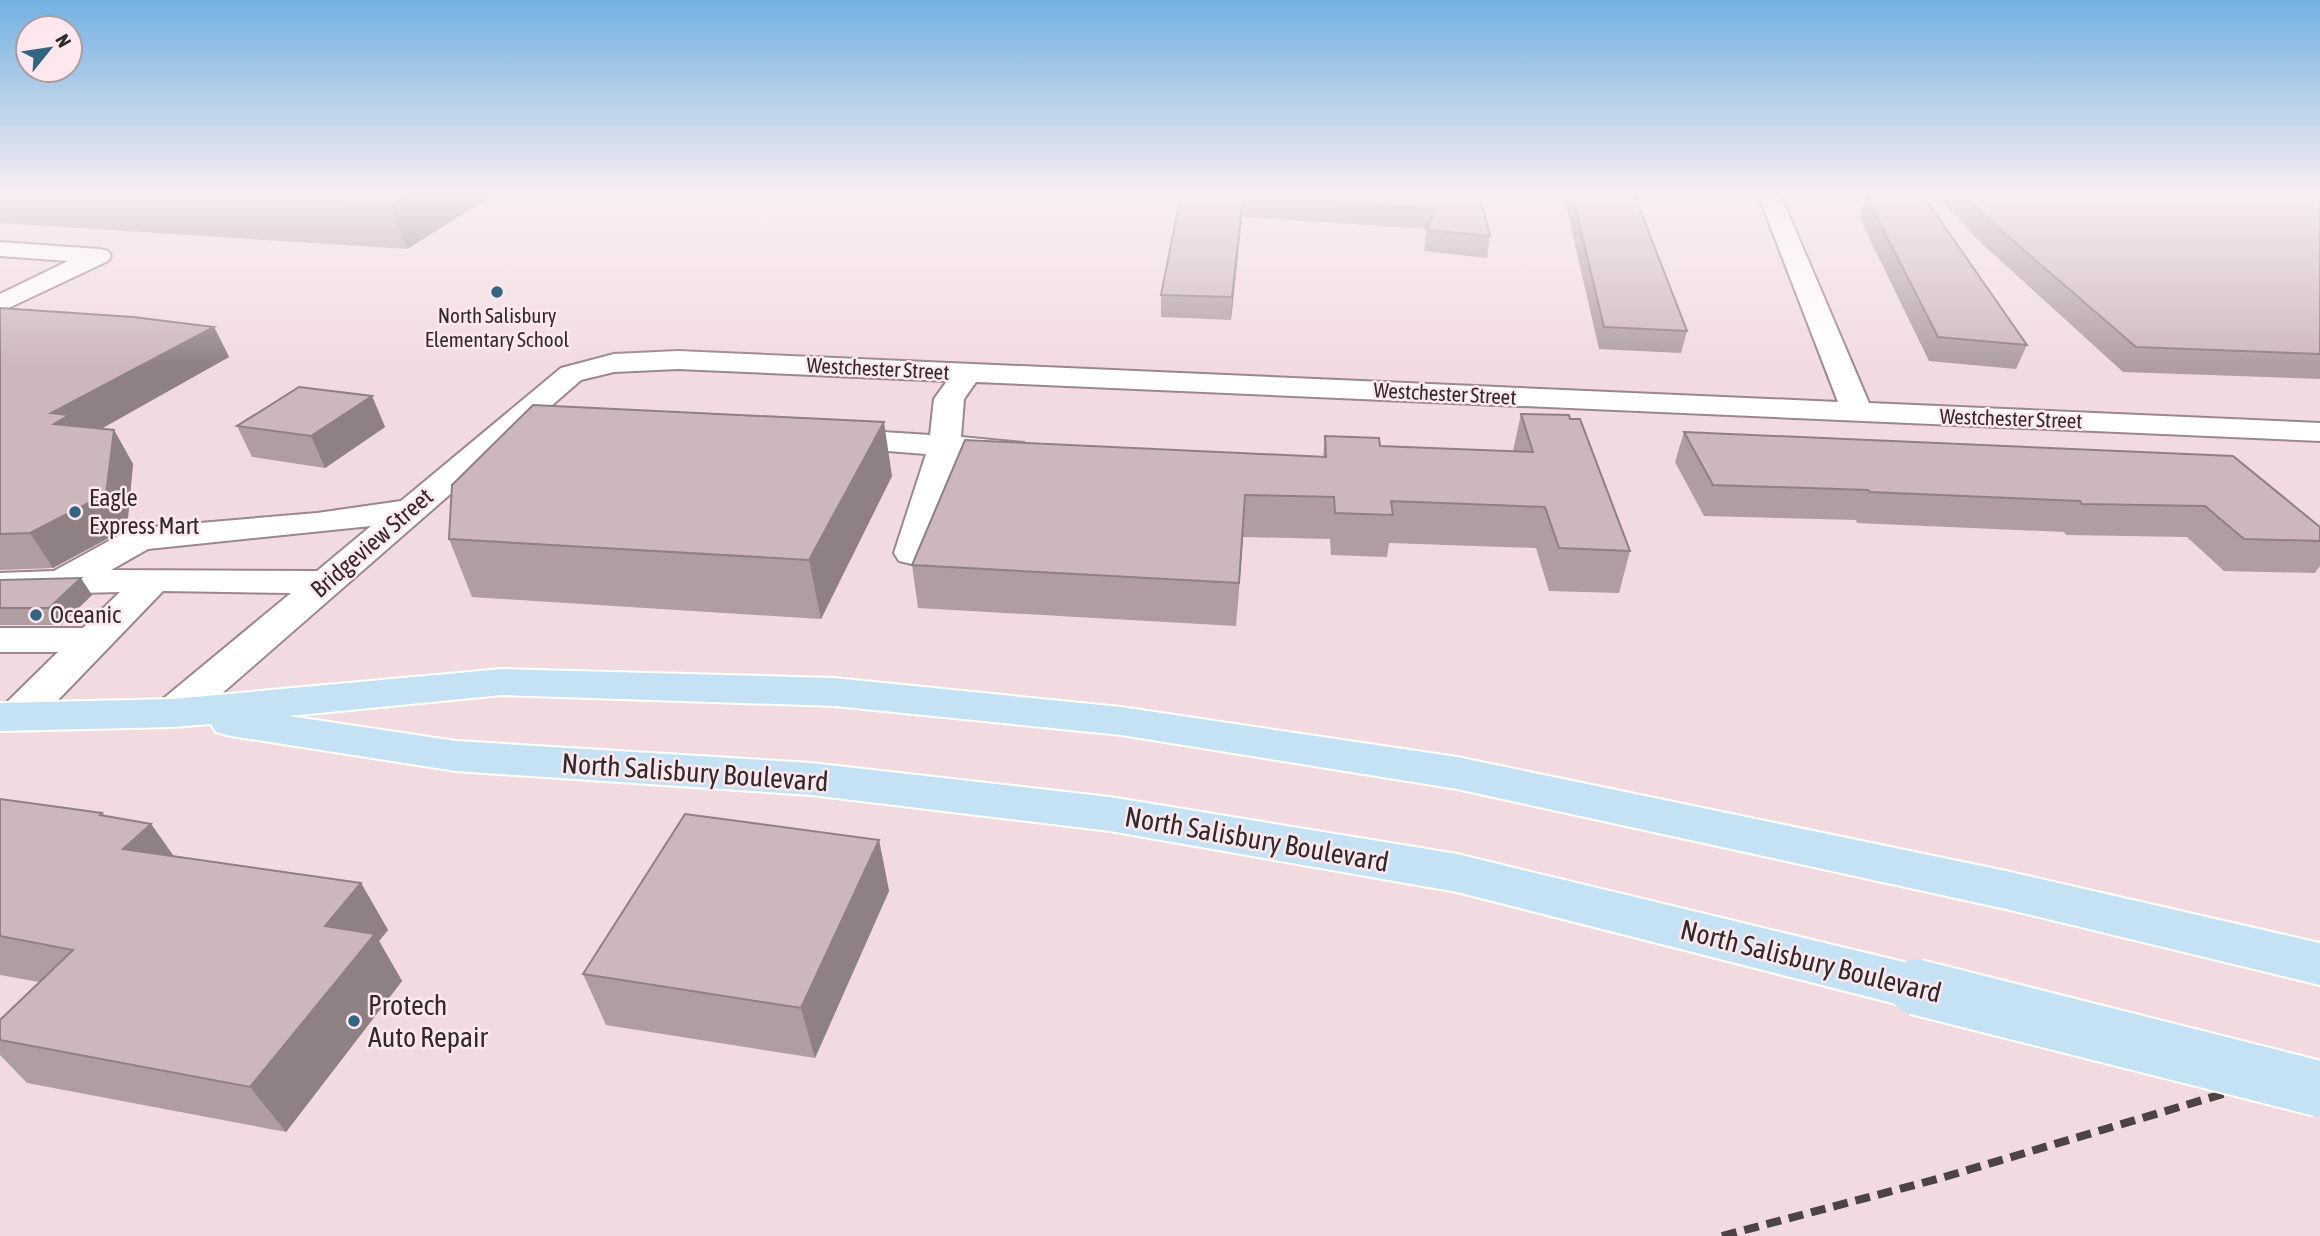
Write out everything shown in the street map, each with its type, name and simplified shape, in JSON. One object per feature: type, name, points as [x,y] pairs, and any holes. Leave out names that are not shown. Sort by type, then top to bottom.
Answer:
[{"type":"main road","name":"North Salisbury Boulevard","points":[[9,716],[173,713],[502,682],[861,695],[1121,721],[1457,773],[2006,890],[2320,964]]},
{"type":"main road","name":"North Salisbury Boulevard","points":[[173,713],[456,756],[811,779],[1110,814],[1457,873],[2320,1088]]},
{"type":"street","points":[[0,304],[99,256],[38,252]]},
{"type":"street","points":[[1792,252],[1858,413]]},
{"type":"street","name":"Westchester Street","points":[[571,374],[614,363],[678,360],[2320,432]]},
{"type":"street","points":[[912,553],[944,445],[949,399],[968,373]]},
{"type":"street","name":"Bridgeview Street","points":[[173,713],[571,374]]},
{"type":"street","points":[[809,436],[1041,451]]},
{"type":"street","points":[[62,582],[140,539],[317,523],[411,510]]},
{"type":"street","points":[[9,716],[94,639],[153,580]]},
{"type":"street","points":[[0,584],[153,580],[327,582]]},
{"type":"street","points":[[0,640],[94,639]]},
{"type":"building","points":[[1170,252],[1237,252],[1232,297],[1161,295]]},
{"type":"building","points":[[1586,252],[1656,252],[1687,331],[1604,327]]},
{"type":"building","points":[[1894,252],[1962,252],[2027,345],[1938,337]]},
{"type":"building","points":[[2026,252],[2320,252],[2320,354],[2136,347]]},
{"type":"building","points":[[0,308],[133,317],[214,327],[51,413],[69,415],[54,424],[114,430],[106,494],[30,533],[0,534]]},
{"type":"building","points":[[299,387],[372,396],[311,436],[237,426]]},
{"type":"building","points":[[533,405],[884,422],[809,560],[449,539],[452,485]]},
{"type":"building","points":[[1521,414],[1569,415],[1570,419],[1580,419],[1630,551],[1559,548],[1545,507],[1391,501],[1393,515],[1335,513],[1334,497],[1245,495],[1239,583],[912,565],[965,440],[1326,457],[1325,436],[1379,438],[1380,446],[1533,452]]},
{"type":"building","points":[[1684,432],[2233,456],[2320,527],[2320,541],[2244,539],[2205,506],[2082,504],[2080,501],[1868,490],[1713,485]]},
{"type":"building","points":[[81,578],[49,608],[0,608],[0,580]]},
{"type":"building","points":[[0,799],[102,813],[100,815],[151,824],[123,849],[361,883],[325,926],[375,934],[250,1087],[0,1040],[0,1020],[73,950],[0,936]]},
{"type":"building","points":[[685,814],[879,840],[801,1008],[583,974]]},
{"type":"railway","points":[[1722,1236],[1941,1178],[2320,1065]]},
{"type":"place","name":"North Salisbury Elementary School","points":[[497,292]]},
{"type":"place","name":"Eagle Express Mart","points":[[75,512]]},
{"type":"place","name":"Oceanic","points":[[36,615]]},
{"type":"place","name":"Protech Auto Repair","points":[[354,1021]]}]
